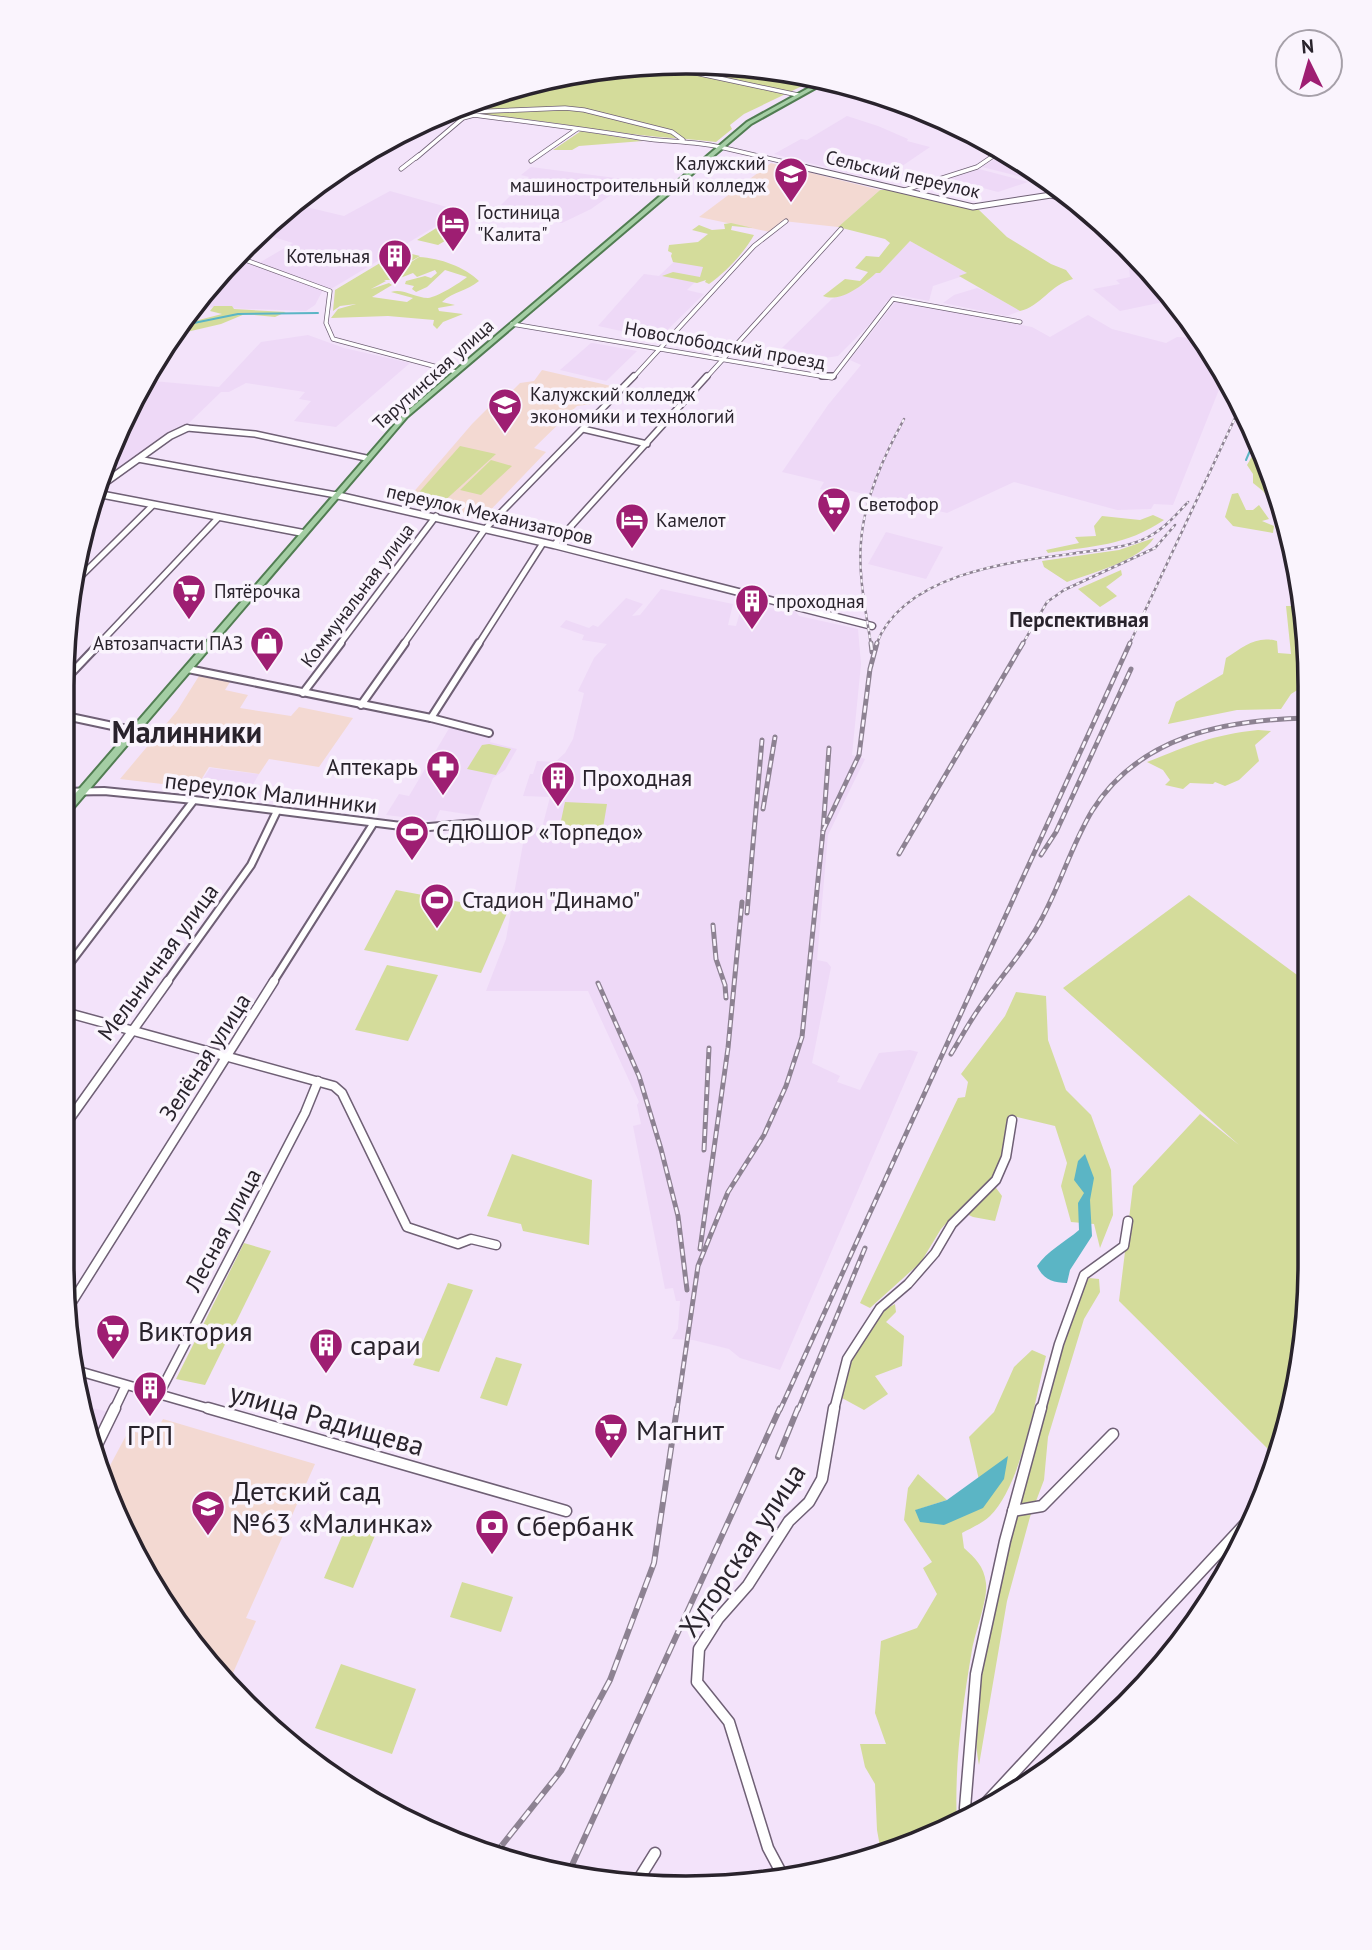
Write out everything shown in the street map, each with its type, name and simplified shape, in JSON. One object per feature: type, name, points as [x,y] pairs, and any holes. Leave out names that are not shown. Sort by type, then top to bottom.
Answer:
[{"type":"main road","name":"Тарутинская улица","points":[[74,802],[366,458],[405,416],[757,117],[813,87]]},
{"type":"street","points":[[702,74],[798,95]]},
{"type":"street","points":[[474,112],[565,108],[584,110],[672,132],[684,140]]},
{"type":"street","points":[[401,169],[468,116],[642,138],[684,140],[720,147]]},
{"type":"street","points":[[531,161],[578,128]]},
{"type":"street","name":"Сельский переулок","points":[[720,147],[980,207],[1051,195]]},
{"type":"street","points":[[905,190],[977,167],[993,156]]},
{"type":"street","points":[[361,705],[485,529],[661,349],[754,246],[786,221]]},
{"type":"street","points":[[554,545],[841,229]]},
{"type":"street","points":[[246,260],[330,291],[326,327],[333,339],[456,372]]},
{"type":"street","name":"Новослободский проезд","points":[[512,324],[832,378],[894,299],[1020,322]]},
{"type":"street","points":[[110,479],[178,431],[187,428],[275,437],[366,458]]},
{"type":"street","points":[[583,429],[647,444]]},
{"type":"street","name":"переулок Механизаторов","points":[[138,459],[436,516],[872,626]]},
{"type":"street","points":[[104,495],[303,533]]},
{"type":"street","points":[[84,573],[153,505]]},
{"type":"street","name":"Коммунальная улица","points":[[303,693],[436,516]]},
{"type":"street","points":[[74,670],[219,517]]},
{"type":"street","points":[[431,718],[543,543]]},
{"type":"street","points":[[188,669],[431,718],[489,733]]},
{"type":"street","points":[[74,718],[136,731]]},
{"type":"street","name":"переулок Малинники","points":[[74,791],[194,800],[417,828],[477,823]]},
{"type":"street","points":[[74,958],[194,800]]},
{"type":"street","name":"Мельничная улица","points":[[74,1113],[251,865],[277,811]]},
{"type":"street","name":"Зелёная улица","points":[[75,1298],[373,824]]},
{"type":"street","points":[[74,1014],[334,1086],[342,1093],[407,1227],[458,1244],[471,1240],[496,1245]]},
{"type":"street","name":"Лесная улица","points":[[158,1396],[305,1113],[318,1081]]},
{"type":"street","name":"Хуторская улица","points":[[779,1869],[768,1848],[729,1722],[697,1682],[699,1649],[718,1619],[748,1585],[789,1521],[809,1502],[822,1479],[838,1386],[847,1359],[880,1308],[926,1264],[952,1224],[996,1180],[1006,1157],[1012,1120]]},
{"type":"street","points":[[965,1809],[976,1674],[1013,1511],[1059,1343],[1084,1275],[1124,1246],[1128,1221]]},
{"type":"street","name":"улица Радищева","points":[[83,1373],[125,1387],[566,1511]]},
{"type":"street","points":[[99,1440],[125,1387]]},
{"type":"street","points":[[1013,1511],[1042,1506],[1113,1434]]},
{"type":"street","points":[[995,1792],[1235,1534]]},
{"type":"street","points":[[642,1875],[655,1853]]},
{"type":"shaded area","points":[[847,116],[878,126],[908,139],[907,141],[930,147],[880,181],[774,154],[801,139],[807,140]]},
{"type":"shaded area","points":[[996,159],[1028,178],[982,167]]},
{"type":"shaded area","name":"Калужский машиностроительный колледж","points":[[771,163],[880,190],[838,227],[783,221],[770,232],[699,217]]},
{"type":"shaded area","points":[[531,167],[640,183],[636,187],[625,185],[591,209],[562,223],[471,220],[490,216],[529,177],[521,175]]},
{"type":"shaded area","points":[[979,169],[1028,182],[998,192],[949,179]]},
{"type":"shaded area","points":[[390,191],[461,211],[331,289],[259,263],[293,243],[270,236],[305,207],[344,216]]},
{"type":"shaded area","points":[[910,241],[969,274],[933,286],[929,301],[892,294],[894,297],[886,302],[875,319],[838,356],[824,358],[782,348],[832,299],[880,273]]},
{"type":"shaded area","points":[[678,258],[712,265],[687,290],[704,294],[658,339],[598,326],[644,274],[659,276]]},
{"type":"shaded area","points":[[244,262],[323,290],[315,305],[306,311],[205,307]]},
{"type":"shaded area","points":[[1132,267],[1163,302],[1120,311],[1093,289],[1120,284],[1116,280],[1130,277],[1129,268]]},
{"type":"shaded area","points":[[977,288],[1020,311],[1007,316],[943,303],[954,295]]},
{"type":"shaded area","points":[[896,301],[1032,327],[1050,337],[1088,315],[1112,329],[1166,343],[1177,337],[1189,338],[1220,387],[1173,505],[1154,504],[1151,509],[1117,510],[1014,482],[947,513],[838,488],[835,492],[820,489],[824,482],[782,472],[828,405],[861,365],[850,360]]},
{"type":"shaded area","points":[[308,335],[344,348],[410,363],[336,427],[294,421],[311,401],[299,399],[305,392],[246,383],[229,392],[221,392],[189,423],[175,428],[111,475],[137,415],[155,381],[219,387],[261,342]]},
{"type":"shaded area","points":[[591,343],[637,351],[606,381],[560,370]]},
{"type":"shaded area","name":"Калужский колледж экономики и технологий","points":[[542,370],[611,386],[592,404],[577,406],[534,448],[546,452],[481,520],[405,502],[472,424],[505,391],[511,392],[520,383],[534,381]]},
{"type":"shaded area","points":[[886,532],[943,547],[926,579],[868,564]]},
{"type":"shaded area","points":[[661,589],[733,604],[728,625],[736,626],[742,605],[795,611],[799,616],[858,629],[861,664],[852,755],[865,759],[828,835],[817,960],[827,962],[831,967],[812,1063],[840,1076],[837,1082],[860,1090],[879,1053],[910,1050],[918,1052],[780,1370],[740,1358],[729,1349],[693,1340],[672,1339],[678,1329],[680,1301],[676,1301],[673,1288],[665,1289],[633,1126],[641,1124],[637,1105],[639,1102],[588,991],[486,991],[506,939],[526,827],[542,828],[550,797],[523,796],[530,774],[533,774],[537,761],[555,762],[565,753],[573,739],[584,693],[578,691],[594,658],[607,644],[582,640],[584,635],[560,627],[566,620],[589,628],[593,625],[598,627],[626,598],[643,604],[632,616],[640,615]]},
{"type":"shaded area","points":[[199,676],[230,682],[225,690],[248,695],[240,708],[291,716],[299,707],[353,718],[319,767],[269,759],[259,774],[209,767],[196,788],[120,779],[177,711]]},
{"type":"shaded area","points":[[451,725],[492,736],[490,742],[517,749],[505,770],[493,778],[478,816],[440,810],[435,821],[386,815],[399,794],[409,796]]},
{"type":"shaded area","points":[[210,768],[259,774],[246,797],[196,790]]},
{"type":"shaded area","points":[[91,1408],[109,1412],[97,1433]]},
{"type":"shaded area","name":"Детский сад №63 «Малинка»","points":[[163,1419],[315,1464],[246,1618],[256,1621],[232,1675],[200,1637],[156,1570],[137,1535],[109,1468],[129,1430],[153,1437]]},
{"type":"green space","points":[[646,75],[726,75],[805,85],[744,114],[730,125],[732,129],[716,142],[640,135],[468,114],[527,94],[567,85]]},
{"type":"green space","points":[[581,131],[643,141],[553,150]]},
{"type":"green space","points":[[880,190],[894,190],[979,210],[1007,237],[1066,270],[1073,279],[1020,311],[959,276],[967,273],[910,241],[880,273],[876,273],[858,287],[837,297],[823,296],[845,279],[860,281],[868,272],[855,268],[866,256],[879,257],[890,243],[885,239],[838,227]]},
{"type":"green space","points":[[464,211],[460,225],[467,228],[438,245],[417,240]]},
{"type":"green space","points":[[724,224],[753,228],[732,226],[731,230],[754,235],[740,255],[709,284],[706,280],[697,283],[662,276],[673,272],[700,277],[703,267],[673,262],[672,253],[668,251],[669,245],[698,242],[708,234],[692,230],[699,225],[712,230],[725,229]]},
{"type":"green space","points":[[400,251],[420,256],[390,273],[392,274],[419,257],[452,264],[479,281],[442,302],[455,305],[438,308],[439,311],[463,314],[443,322],[437,329],[433,325],[434,320],[388,316],[331,318],[338,309],[356,304],[340,306],[333,311],[335,290]],"holes":[[[435,270],[437,273],[431,278],[425,276],[406,281],[405,284],[414,286],[412,289],[416,292],[427,287],[445,270],[467,277],[428,298],[396,291],[391,292],[413,298],[407,302],[372,297],[392,285],[389,283],[371,289],[386,281],[384,280],[395,280],[413,273],[417,277]]]},
{"type":"green space","points":[[214,306],[232,306],[234,309],[286,312],[275,317],[245,314],[221,324],[187,332],[194,321],[222,314],[210,311]]},
{"type":"green space","points":[[460,446],[496,454],[441,504],[414,498]]},
{"type":"green space","points":[[1253,455],[1270,501],[1253,483],[1253,474],[1247,465]]},
{"type":"green space","points":[[491,460],[512,466],[481,495],[460,490]]},
{"type":"green space","points":[[1238,493],[1246,510],[1253,510],[1259,505],[1269,519],[1262,521],[1274,526],[1273,533],[1233,526],[1225,517],[1232,494]]},
{"type":"green space","points":[[1153,515],[1164,520],[1150,529],[1122,540],[1048,553],[1046,550],[1079,543],[1075,537],[1096,536],[1094,526],[1102,516],[1140,520]]},
{"type":"green space","points":[[1154,538],[1127,559],[1067,582],[1044,567],[1042,561],[1119,550]]},
{"type":"green space","points":[[1121,570],[1122,575],[1106,587],[1117,596],[1100,607],[1078,589]]},
{"type":"green space","points":[[1286,606],[1293,606],[1298,690],[1291,694],[1281,709],[1237,710],[1168,724],[1176,702],[1223,674],[1226,658],[1244,646],[1256,641],[1277,641],[1278,653],[1291,654]]},
{"type":"green space","points":[[1258,730],[1271,731],[1255,745],[1259,761],[1239,780],[1225,786],[1215,782],[1190,783],[1183,789],[1165,785],[1170,780],[1163,770],[1147,762],[1214,738]]},
{"type":"green space","points":[[482,745],[511,749],[496,775],[467,769]]},
{"type":"green space","points":[[565,802],[607,804],[602,834],[559,830]]},
{"type":"green space","name":"Стадион \"Динамо\"","points":[[396,890],[508,911],[481,973],[364,950]]},
{"type":"green space","points":[[1189,895],[1298,976],[1297,1304],[1287,1383],[1269,1450],[1119,1301],[1133,1186],[1200,1114],[1239,1145],[1063,988]]},
{"type":"green space","points":[[387,965],[438,975],[408,1041],[355,1030]]},
{"type":"green space","points":[[1016,992],[1046,996],[1048,1040],[1066,1090],[1091,1115],[1111,1170],[1113,1215],[1100,1248],[1094,1224],[1071,1222],[1061,1186],[1067,1163],[1055,1126],[1009,1115],[1003,1152],[991,1181],[1002,1196],[995,1221],[973,1217],[958,1210],[941,1229],[921,1262],[870,1308],[860,1303],[958,1098],[965,1097],[968,1082],[961,1074],[1005,1016]]},
{"type":"green space","points":[[512,1154],[592,1180],[589,1245],[523,1231],[521,1224],[487,1216]]},
{"type":"green space","points":[[244,1243],[271,1251],[205,1385],[176,1379]]},
{"type":"green space","points":[[1089,1278],[1099,1279],[1100,1292],[1084,1319],[1048,1437],[1044,1480],[1030,1517],[1007,1601],[979,1765],[976,1731],[978,1696],[1002,1578],[1060,1352],[1072,1314]]},
{"type":"green space","points":[[448,1283],[473,1290],[439,1372],[413,1365]]},
{"type":"green space","points":[[895,1304],[896,1312],[886,1322],[904,1336],[902,1366],[875,1376],[888,1394],[864,1410],[842,1398],[851,1360],[884,1310]]},
{"type":"green space","points":[[1032,1350],[1046,1356],[1026,1441],[1011,1484],[990,1516],[962,1533],[964,1548],[981,1567],[986,1590],[972,1650],[962,1716],[957,1813],[880,1845],[875,1784],[865,1767],[860,1744],[886,1744],[875,1713],[881,1641],[917,1628],[937,1594],[923,1568],[932,1562],[904,1520],[908,1488],[918,1474],[947,1500],[916,1510],[944,1525],[1007,1457],[979,1480],[969,1437],[994,1412],[1014,1367]]},
{"type":"green space","points":[[496,1357],[522,1364],[507,1406],[480,1398]]},
{"type":"green space","points":[[347,1524],[376,1533],[353,1588],[324,1578]]},
{"type":"green space","points":[[462,1582],[513,1597],[501,1632],[450,1617]]},
{"type":"green space","points":[[341,1664],[416,1689],[392,1754],[315,1728]]},
{"type":"water","points":[[1085,1154],[1094,1178],[1090,1200],[1092,1236],[1070,1270],[1067,1283],[1057,1282],[1045,1277],[1037,1266],[1051,1251],[1079,1230],[1078,1203],[1084,1193],[1074,1180],[1078,1161]]},
{"type":"water","points":[[1008,1456],[1004,1479],[983,1508],[944,1525],[920,1522],[915,1510],[947,1500]]},
{"type":"waterway","points":[[193,323],[238,314],[318,313]]},
{"type":"waterway","points":[[1246,460],[1251,449]]},
{"type":"railway","points":[[1129,645],[1236,417]]},
{"type":"railway","points":[[871,645],[861,568],[863,526],[876,478],[904,419]]},
{"type":"railway","points":[[877,643],[889,621],[908,602],[932,588],[959,576],[988,568],[1130,544],[1159,530],[1188,502]]},
{"type":"railway","points":[[1022,645],[1047,602],[1064,590],[1155,548],[1175,525]]},
{"type":"railway","points":[[871,643],[872,652]]},
{"type":"railway","points":[[823,831],[859,755],[870,669],[877,643]]},
{"type":"railway","points":[[899,854],[1023,643]]},
{"type":"railway","points":[[780,1410],[1130,643]]},
{"type":"railway","points":[[1041,855],[1056,832],[1131,669]]},
{"type":"railway","points":[[951,1054],[980,1006],[1034,932],[1085,824],[1111,786],[1134,765],[1159,749],[1186,737],[1245,723],[1298,718]]},
{"type":"railway","points":[[763,809],[775,737]]},
{"type":"railway","points":[[747,913],[762,740]]},
{"type":"railway","points":[[823,831],[829,748]]},
{"type":"railway","points":[[677,1410],[698,1266],[728,1192],[764,1135],[786,1086],[802,1037],[823,831]]},
{"type":"railway","points":[[700,1249],[728,1048],[742,902]]},
{"type":"railway","points":[[713,925],[716,959],[725,985],[726,998]]},
{"type":"railway","points":[[598,983],[639,1076],[661,1149],[678,1216],[687,1290]]},
{"type":"railway","points":[[704,1150],[709,1048]]},
{"type":"railway","points":[[798,1410],[865,1248]]},
{"type":"railway","points":[[500,1848],[561,1771],[610,1680],[654,1563],[677,1408]]},
{"type":"railway","points":[[572,1866],[780,1408]]},
{"type":"railway","points":[[778,1457],[798,1408]]},
{"type":"place","name":"Калужский машиностроительный колледж","points":[[791,204]]},
{"type":"place","name":"Гостиница \"Калита\"","points":[[453,253]]},
{"type":"place","name":"Котельная","points":[[395,286]]},
{"type":"place","name":"Калужский колледж экономики и технологий","points":[[505,435]]},
{"type":"place","name":"Светофор","points":[[834,534]]},
{"type":"place","name":"Камелот","points":[[632,550]]},
{"type":"place","name":"Пятёрочка","points":[[189,621]]},
{"type":"place","name":"проходная","points":[[752,631]]},
{"type":"place","name":"Автозапчасти ПАЗ","points":[[267,673]]},
{"type":"place","name":"Аптекарь","points":[[443,797]]},
{"type":"place","name":"Проходная","points":[[558,808]]},
{"type":"place","name":"СДЮШОР «Торпедо»","points":[[412,862]]},
{"type":"place","name":"Стадион \"Динамо\"","points":[[437,930]]},
{"type":"place","name":"Виктория","points":[[113,1361]]},
{"type":"place","name":"сараи","points":[[326,1375]]},
{"type":"place","name":"ГРП","points":[[150,1418]]},
{"type":"place","name":"Магнит","points":[[611,1460]]},
{"type":"place","name":"Детский сад №63 «Малинка»","points":[[208,1537]]},
{"type":"place","name":"Сбербанк","points":[[492,1556]]},
{"type":"district","name":"Перспективная","points":[[1079,620]]},
{"type":"district","name":"Малинники","points":[[187,733]]}]
